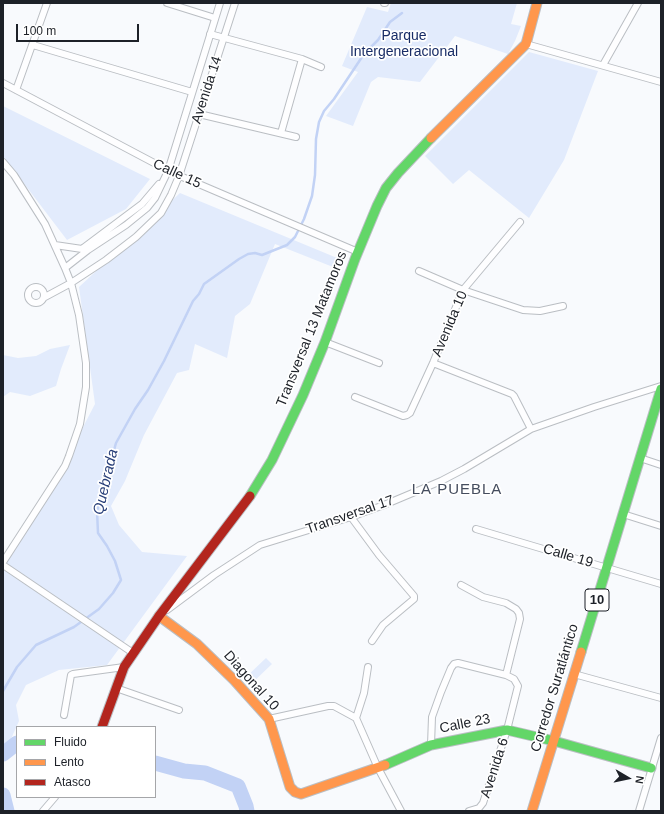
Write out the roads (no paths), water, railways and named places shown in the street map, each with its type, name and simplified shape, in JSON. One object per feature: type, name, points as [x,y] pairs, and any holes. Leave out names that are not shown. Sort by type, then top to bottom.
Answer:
[{"type":"street","points":[[16,90],[47,3]]},
{"type":"street","points":[[167,3],[215,18]]},
{"type":"street","name":"Avenida 14","points":[[163,180],[168,171],[220,3]]},
{"type":"street","name":"Avenida 14","points":[[45,297],[71,283],[136,237],[161,213],[179,176],[235,3]]},
{"type":"street","points":[[537,3],[526,44],[661,82]]},
{"type":"street","points":[[603,65],[638,4],[629,3]]},
{"type":"street","points":[[210,34],[302,59],[321,67]]},
{"type":"street","name":"Transversal 13 Matamoros","points":[[102,726],[124,667],[159,616],[252,494],[272,460],[303,395],[325,342],[358,252],[386,188],[442,126],[526,44]]},
{"type":"street","points":[[33,45],[192,92]]},
{"type":"street","points":[[281,133],[302,59]]},
{"type":"street","name":"Calle 15","points":[[3,83],[168,171],[358,252]]},
{"type":"street","points":[[199,114],[296,137]]},
{"type":"street","points":[[3,162],[14,175],[45,224],[65,268],[71,283],[80,322],[86,363],[86,387],[80,424],[65,466],[3,563],[133,653]]},
{"type":"street","points":[[55,245],[82,249],[142,204],[163,180]]},
{"type":"street","points":[[65,268],[88,250],[126,225],[147,208],[155,198],[163,180]]},
{"type":"street","name":"Avenida 10","points":[[355,397],[403,416],[410,413],[433,363],[463,290],[520,222]]},
{"type":"street","points":[[419,271],[463,290],[523,310],[532,312],[563,306]]},
{"type":"street","points":[[325,342],[379,363]]},
{"type":"street","points":[[433,363],[512,394],[531,429]]},
{"type":"street","name":"Transversal 17","points":[[159,616],[214,575],[260,545],[351,517],[384,505],[441,481],[531,429],[661,386]]},
{"type":"street","name":"Corredor Suratlántico","points":[[532,811],[661,389]]},
{"type":"street","points":[[640,458],[661,464]]},
{"type":"street","points":[[623,514],[661,526]]},
{"type":"street","points":[[351,517],[379,555],[414,596],[414,599],[383,625],[372,641]]},
{"type":"street","name":"Calle 19","points":[[476,529],[661,584]]},
{"type":"street","points":[[432,745],[432,717],[451,668],[458,663],[506,675],[520,619],[519,613],[516,609],[506,602],[483,596],[461,585]]},
{"type":"street","name":"Diagonal 10","points":[[159,616],[202,649],[234,680],[269,719],[290,787]]},
{"type":"street","points":[[356,718],[364,693],[368,666]]},
{"type":"street","points":[[64,715],[71,675],[124,667]]},
{"type":"street","points":[[574,674],[661,698]]},
{"type":"street","name":"Avenida 6","points":[[469,811],[482,805],[507,730],[518,686],[514,679],[506,675]]},
{"type":"street","points":[[116,688],[179,710]]},
{"type":"street","points":[[269,719],[328,706],[334,706],[356,718],[378,768],[400,811]]},
{"type":"street","name":"Calle 23","points":[[290,787],[294,792],[301,794],[378,768],[432,745],[507,730],[554,740],[651,768]]},
{"type":"street","points":[[638,811],[661,738]]},
{"type":"street","points":[[43,811],[54,798]]},
{"type":"waterway","name":"Quebrada","points":[[3,691],[17,667],[36,645],[74,627],[99,609],[113,593],[121,580],[115,561],[98,533],[97,511],[116,443],[135,409],[148,390],[193,301],[199,294],[204,284],[248,254],[255,253],[262,255],[287,245],[295,237],[304,219],[312,196],[315,175],[316,139],[319,122],[324,111],[334,99],[364,54],[378,40],[390,22],[402,13]]},
{"type":"waterway","points":[[3,754],[16,744]]},
{"type":"waterway","points":[[156,763],[184,771],[205,773],[238,786],[247,811]]},
{"type":"waterway","points":[[3,795],[7,811]]},
{"type":"district","name":"LA PUEBLA","points":[[457,490]]},
{"type":"park label","name":"Parque Intergeneracional","points":[[404,44]]}]
